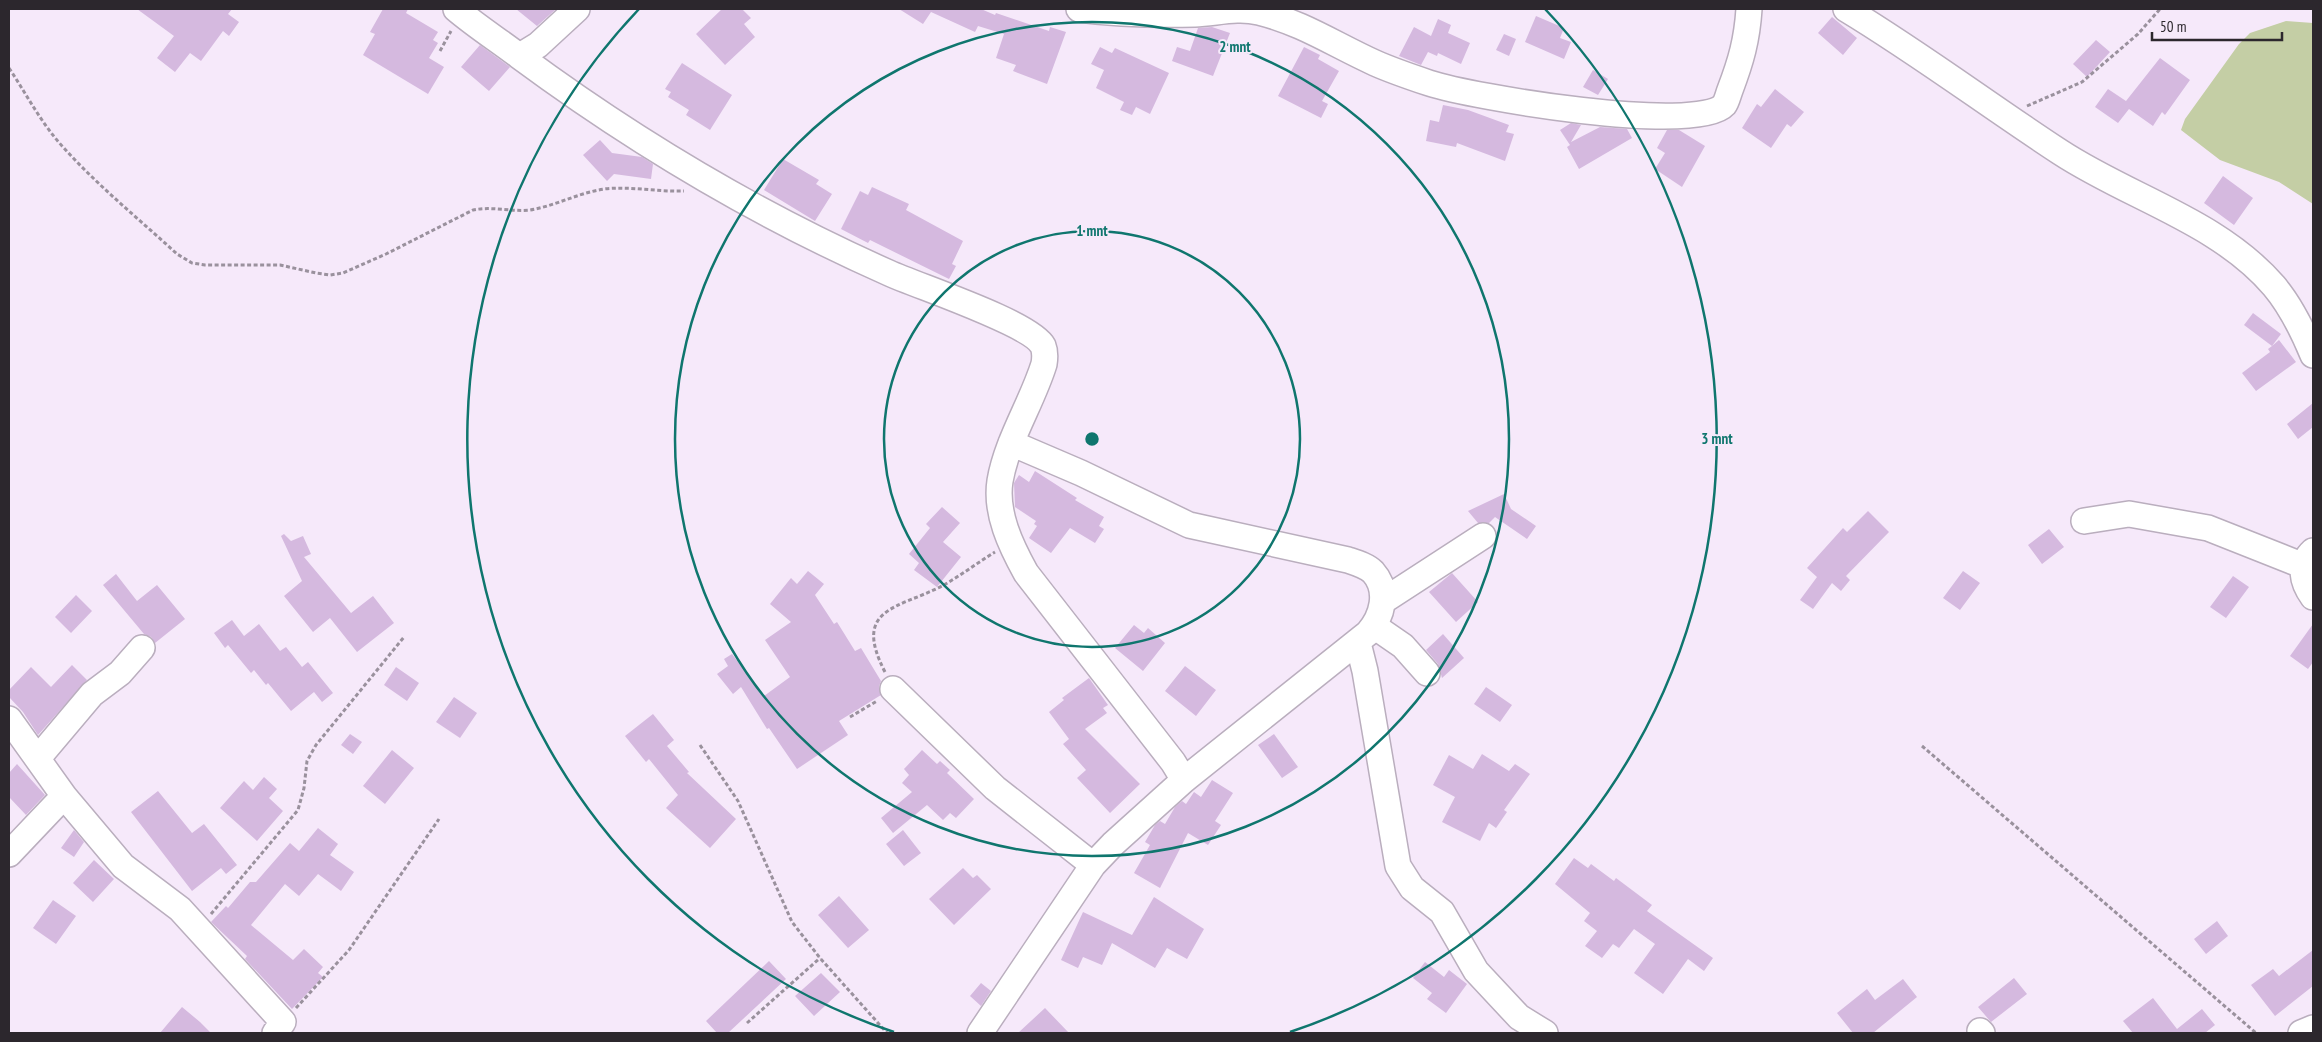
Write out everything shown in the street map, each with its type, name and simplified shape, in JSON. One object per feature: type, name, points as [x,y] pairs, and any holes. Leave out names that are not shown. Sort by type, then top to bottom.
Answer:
[{"type":"street","points":[[456,9],[610,121],[714,183],[798,229],[890,273],[972,307],[1033,336],[1044,348],[1045,357],[1011,443],[1000,482],[1003,519],[1010,543],[1026,573],[1167,754],[1184,780]]},
{"type":"street","points":[[520,56],[538,45],[578,9]]},
{"type":"street","points":[[1079,9],[1195,14],[1230,9],[1257,12],[1302,26],[1375,63],[1432,84],[1478,95],[1551,106],[1666,117],[1690,117],[1715,111],[1725,104],[1747,40],[1749,9]]},
{"type":"street","points":[[1846,9],[1890,35],[2006,116],[2078,162],[2220,239],[2273,286],[2291,310],[2313,355]]},
{"type":"street","points":[[980,1033],[1093,866],[1113,844],[1184,780],[1366,635],[1381,613],[1383,601],[1377,578],[1367,568],[1348,560],[1189,525],[1081,473],[1011,443]]},
{"type":"street","points":[[2084,521],[2129,514],[2208,528],[2308,558],[2302,574],[2306,586],[2313,596]]},
{"type":"street","points":[[1383,601],[1483,536]]},
{"type":"street","points":[[1366,635],[1403,646],[1427,673]]},
{"type":"street","points":[[1366,635],[1365,671],[1398,866],[1412,888],[1442,912],[1476,971],[1519,1017],[1545,1033]]},
{"type":"street","points":[[38,758],[92,694],[120,673],[142,648]]},
{"type":"street","points":[[892,689],[995,788],[1093,866]]},
{"type":"street","points":[[9,719],[64,796],[123,866],[166,897],[198,930],[279,1028]]},
{"type":"street","points":[[9,854],[64,796]]},
{"type":"street","points":[[2301,1033],[2313,1028]]},
{"type":"path","points":[[2006,116],[2082,82],[2138,34],[2160,9]]},
{"type":"path","points":[[9,68],[40,118],[63,147],[96,181],[178,254],[192,263],[280,265],[330,275],[343,273],[386,254],[473,210],[488,207],[535,209],[604,190],[628,188],[683,191],[714,183]]},
{"type":"path","points":[[850,717],[886,696],[892,689],[892,684],[873,643],[872,634],[878,620],[900,604],[942,586],[1010,543]]},
{"type":"path","points":[[198,930],[294,815],[302,802],[308,761],[316,745],[404,638]]},
{"type":"path","points":[[700,745],[738,802],[792,922],[820,958],[887,1033]]},
{"type":"path","points":[[1922,746],[2256,1033]]},
{"type":"path","points":[[279,1028],[349,950],[439,819]]},
{"type":"path","points":[[747,1023],[820,958]]},
{"type":"green space","points":[[2286,21],[2313,23],[2313,204],[2279,182],[2220,160],[2181,130],[2185,119],[2239,44],[2250,33]]},
{"type":"building","points":[[137,9],[232,9],[228,14],[239,22],[229,36],[223,31],[201,61],[190,53],[175,72],[157,58],[174,36]]},
{"type":"building","points":[[383,9],[408,9],[406,13],[438,32],[433,40],[438,43],[429,58],[444,67],[428,94],[363,55],[375,34],[370,32]]},
{"type":"building","points":[[516,9],[556,9],[537,26]]},
{"type":"building","points":[[722,9],[742,9],[751,18],[744,24],[755,37],[725,65],[696,34]]},
{"type":"building","points":[[899,9],[981,9],[1049,31],[1050,27],[1066,32],[1047,84],[1013,71],[1016,65],[996,58],[1004,34],[978,26],[975,32],[931,12],[923,24]]},
{"type":"building","points":[[1536,16],[1564,28],[1560,38],[1571,42],[1564,59],[1525,42]]},
{"type":"building","points":[[1832,17],[1857,38],[1843,55],[1818,33]]},
{"type":"building","points":[[1438,19],[1451,25],[1448,33],[1470,43],[1461,64],[1438,53],[1437,56],[1428,52],[1421,65],[1399,56],[1414,27],[1431,36]]},
{"type":"building","points":[[1212,27],[1230,33],[1213,76],[1172,61],[1177,47],[1190,51],[1198,28]]},
{"type":"building","points":[[1504,34],[1516,39],[1509,56],[1496,50]]},
{"type":"building","points":[[2096,40],[2110,52],[2087,77],[2073,64]]},
{"type":"building","points":[[480,45],[510,67],[489,91],[461,67]]},
{"type":"building","points":[[1100,47],[1112,53],[1115,48],[1169,73],[1150,114],[1136,107],[1132,115],[1120,110],[1124,102],[1096,88],[1104,70],[1091,64]]},
{"type":"building","points":[[1304,47],[1320,55],[1318,59],[1339,71],[1322,101],[1328,104],[1321,118],[1278,96]]},
{"type":"building","points":[[2160,58],[2190,80],[2165,115],[2162,112],[2153,126],[2129,109],[2118,123],[2095,107],[2108,89],[2126,101]]},
{"type":"building","points":[[682,63],[732,95],[710,130],[686,115],[689,110],[668,97],[671,92],[665,89]]},
{"type":"building","points":[[1593,70],[1608,79],[1598,95],[1583,87]]},
{"type":"building","points":[[1775,89],[1804,112],[1791,127],[1787,124],[1771,148],[1742,128],[1757,104],[1761,107]]},
{"type":"building","points":[[1443,105],[1468,110],[1509,125],[1506,132],[1514,134],[1505,161],[1457,143],[1456,147],[1426,141],[1430,120],[1439,122]]},
{"type":"building","points":[[1571,123],[1581,125],[1571,142],[1600,127],[1627,129],[1632,138],[1579,169],[1567,147],[1570,145],[1560,130]]},
{"type":"building","points":[[1667,130],[1679,130],[1705,146],[1682,187],[1655,169],[1665,153],[1657,148]]},
{"type":"building","points":[[600,140],[612,153],[642,157],[653,164],[651,179],[614,174],[607,181],[583,155]]},
{"type":"building","points":[[783,159],[819,180],[816,184],[832,194],[815,221],[764,190]]},
{"type":"building","points":[[2223,176],[2253,198],[2234,225],[2204,203]]},
{"type":"building","points":[[872,187],[909,204],[906,210],[963,241],[952,264],[956,266],[949,279],[870,240],[868,243],[841,229],[860,191],[868,195]]},
{"type":"building","points":[[2253,313],[2281,334],[2272,346],[2244,325]]},
{"type":"building","points":[[2279,340],[2296,362],[2256,391],[2242,373],[2270,352],[2268,349]]},
{"type":"building","points":[[2313,403],[2313,427],[2298,439],[2287,424]]},
{"type":"building","points":[[1035,471],[1077,498],[1075,500],[1104,517],[1099,526],[1104,529],[1095,543],[1070,528],[1051,553],[1029,538],[1037,526],[1034,524],[1036,521],[1015,507],[1014,483],[1019,475],[1029,482]]},
{"type":"building","points":[[1504,494],[1511,509],[1536,526],[1527,539],[1495,517],[1489,523],[1478,523],[1468,511]]},
{"type":"building","points":[[942,507],[960,523],[943,542],[961,557],[937,587],[914,570],[919,563],[909,554],[930,528],[926,524]]},
{"type":"building","points":[[1868,511],[1889,532],[1846,576],[1850,580],[1841,591],[1832,583],[1813,609],[1800,600],[1817,577],[1807,568],[1843,528],[1847,532]]},
{"type":"building","points":[[2049,529],[2064,547],[2042,564],[2028,545]]},
{"type":"building","points":[[284,534],[291,541],[303,536],[311,554],[304,557],[351,613],[373,596],[394,623],[357,652],[330,618],[313,632],[284,596],[302,581],[281,536]]},
{"type":"building","points":[[808,571],[824,584],[815,595],[834,624],[837,622],[855,651],[861,648],[881,681],[879,686],[881,695],[839,721],[848,735],[797,769],[769,728],[767,729],[741,687],[733,694],[717,674],[728,666],[724,659],[732,654],[764,696],[790,677],[765,640],[791,622],[770,604],[791,578],[797,584]]},
{"type":"building","points":[[1963,571],[1980,583],[1960,610],[1943,598]]},
{"type":"building","points":[[1452,573],[1478,602],[1456,622],[1429,592]]},
{"type":"building","points":[[116,574],[137,601],[157,585],[185,619],[155,643],[151,637],[144,634],[103,585]]},
{"type":"building","points":[[2233,576],[2249,587],[2226,618],[2210,607]]},
{"type":"building","points":[[76,595],[92,611],[71,633],[55,617]]},
{"type":"building","points":[[232,620],[244,636],[259,624],[280,651],[286,647],[302,667],[308,662],[333,693],[322,702],[314,692],[291,711],[268,683],[266,685],[254,670],[251,673],[228,645],[225,648],[214,633]]},
{"type":"building","points":[[2313,624],[2313,662],[2308,669],[2290,656]]},
{"type":"building","points":[[1134,625],[1144,633],[1148,628],[1165,643],[1143,671],[1115,648]]},
{"type":"building","points":[[1443,634],[1464,658],[1442,678],[1438,664],[1426,650]]},
{"type":"building","points":[[72,665],[87,680],[38,735],[23,712],[9,697],[9,690],[31,667],[51,687]]},
{"type":"building","points":[[1185,666],[1216,690],[1196,716],[1165,691]]},
{"type":"building","points":[[396,667],[419,683],[407,701],[384,685]]},
{"type":"building","points":[[1089,678],[1108,705],[1103,708],[1107,713],[1085,729],[1140,784],[1110,813],[1077,778],[1086,770],[1063,744],[1069,739],[1049,712],[1064,700],[1062,698]]},
{"type":"building","points":[[1486,687],[1512,705],[1500,722],[1474,704]]},
{"type":"building","points":[[454,697],[477,713],[460,738],[436,722]]},
{"type":"building","points":[[653,714],[674,740],[667,746],[689,772],[687,773],[736,819],[710,848],[666,808],[678,795],[649,759],[646,762],[625,736]]},
{"type":"building","points":[[350,734],[362,742],[353,754],[341,745]]},
{"type":"building","points":[[1274,734],[1298,767],[1282,778],[1258,745]]},
{"type":"building","points":[[392,750],[414,768],[385,804],[363,786]]},
{"type":"building","points":[[922,750],[937,764],[940,761],[950,770],[947,773],[974,799],[956,818],[950,813],[943,820],[927,805],[893,833],[881,818],[912,792],[902,783],[909,775],[904,769]]},
{"type":"building","points":[[1482,754],[1509,771],[1515,764],[1530,774],[1504,810],[1507,812],[1496,828],[1489,823],[1480,841],[1442,822],[1455,797],[1433,785],[1449,755],[1473,769]]},
{"type":"building","points":[[17,764],[45,795],[26,815],[9,797],[9,773]]},
{"type":"building","points":[[264,777],[277,789],[269,798],[283,811],[257,841],[220,808],[244,781],[253,790]]},
{"type":"building","points":[[1212,780],[1233,793],[1215,821],[1221,825],[1208,845],[1188,833],[1160,888],[1134,873],[1150,845],[1145,842],[1155,825],[1160,821],[1165,824],[1175,807],[1182,801],[1186,804],[1194,792],[1201,797]]},
{"type":"building","points":[[158,791],[192,833],[204,824],[237,865],[226,874],[221,868],[192,891],[131,812]]},
{"type":"building","points":[[318,828],[338,844],[330,855],[354,872],[341,891],[318,874],[299,896],[285,884],[251,925],[293,960],[304,949],[323,967],[318,973],[323,977],[292,1009],[245,959],[247,956],[211,922],[226,906],[228,908],[250,882],[256,882],[290,843],[299,851]]},
{"type":"building","points":[[74,830],[84,842],[74,857],[61,848]]},
{"type":"building","points":[[903,830],[921,853],[904,866],[886,844]]},
{"type":"building","points":[[1574,858],[1588,868],[1591,864],[1614,881],[1616,878],[1652,905],[1647,911],[1713,958],[1704,971],[1688,959],[1663,994],[1634,973],[1655,944],[1634,929],[1619,948],[1613,944],[1602,958],[1585,946],[1597,931],[1584,921],[1590,913],[1555,884]]},
{"type":"building","points":[[94,860],[114,879],[93,902],[73,883]]},
{"type":"building","points":[[963,868],[973,878],[977,875],[991,889],[954,925],[929,899]]},
{"type":"building","points":[[839,896],[869,930],[848,948],[818,915]]},
{"type":"building","points":[[1154,897],[1204,929],[1187,959],[1167,948],[1155,968],[1112,943],[1102,965],[1083,957],[1078,968],[1061,960],[1083,912],[1132,935]]},
{"type":"building","points":[[53,900],[76,916],[56,944],[33,928]]},
{"type":"building","points":[[2217,921],[2228,936],[2206,954],[2194,939]]},
{"type":"building","points":[[2313,950],[2313,986],[2275,1016],[2251,985],[2273,969],[2279,976]]},
{"type":"building","points":[[769,961],[786,979],[728,1033],[717,1033],[706,1021]]},
{"type":"building","points":[[1425,962],[1444,977],[1449,970],[1467,984],[1446,1013],[1427,999],[1432,993],[1413,978]]},
{"type":"building","points":[[821,973],[840,992],[814,1016],[795,996]]},
{"type":"building","points":[[2014,978],[2027,994],[1991,1022],[1978,1007]]},
{"type":"building","points":[[1903,979],[1917,997],[1873,1033],[1853,1033],[1837,1013],[1867,989],[1875,1000]]},
{"type":"building","points":[[981,983],[991,991],[981,1006],[970,996]]},
{"type":"building","points":[[2153,998],[2177,1029],[2202,1009],[2215,1025],[2205,1033],[2133,1033],[2123,1021]]},
{"type":"building","points":[[182,1007],[200,1022],[211,1033],[160,1033]]},
{"type":"building","points":[[1045,1008],[1069,1033],[1018,1033]]}]
